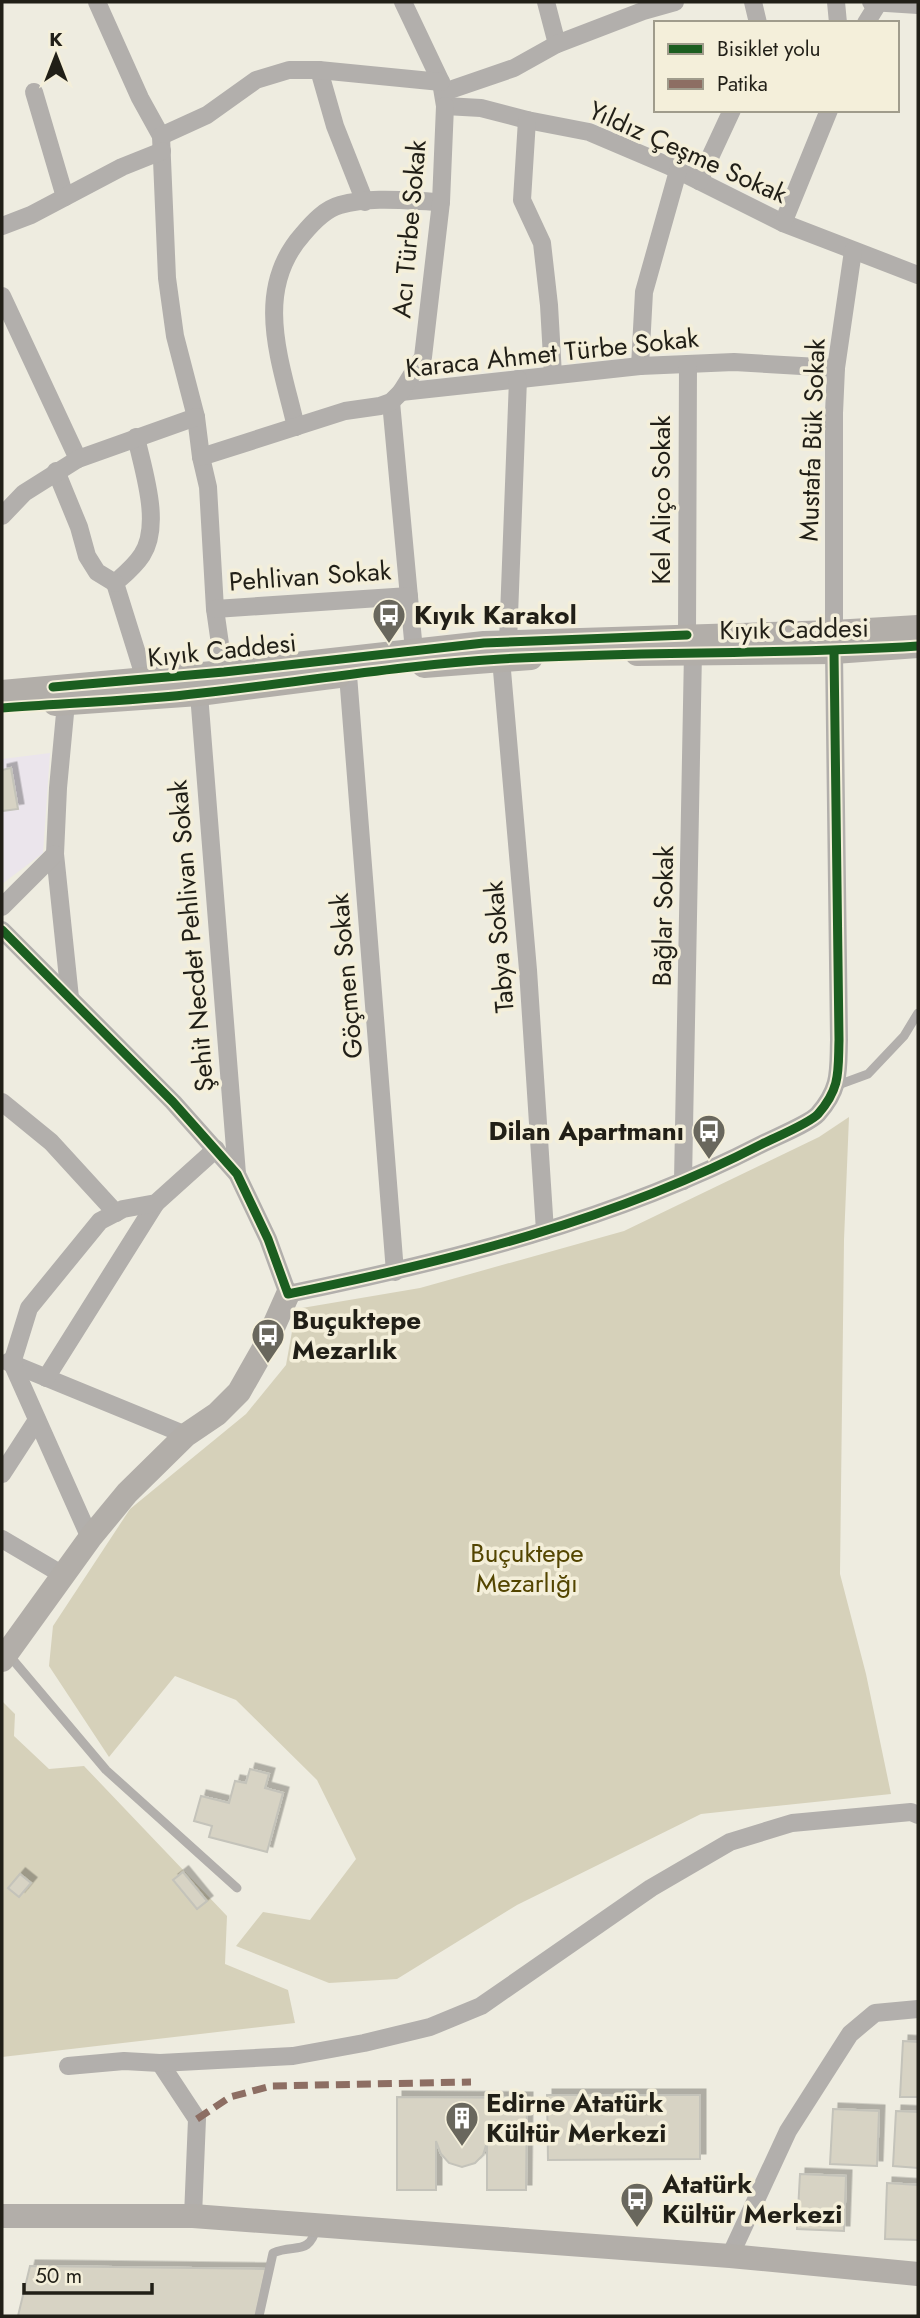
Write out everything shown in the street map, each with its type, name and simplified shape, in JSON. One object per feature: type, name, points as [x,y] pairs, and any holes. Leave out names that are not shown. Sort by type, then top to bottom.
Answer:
[{"type":"main road","name":"Kıyık Caddesi","points":[[834,642],[918,627]]},
{"type":"main road","name":"Kıyık Caddesi","points":[[2,692],[145,679],[197,684],[225,672],[414,651],[834,642],[918,646]]},
{"type":"main road","name":"Kıyık Caddesi","points":[[2,708],[66,703],[197,684],[348,675],[505,651]]},
{"type":"main road","points":[[5,1656],[90,1538],[127,1493],[186,1435],[217,1414],[239,1392],[258,1360],[288,1294]]},
{"type":"main road","points":[[2,2216],[193,2216],[730,2256],[918,2274]]},
{"type":"street","points":[[97,2],[161,144],[167,278],[175,336],[196,417],[208,487],[215,609],[225,672]]},
{"type":"street","points":[[403,2],[443,94],[514,68],[556,44],[644,7],[676,2]]},
{"type":"street","points":[[546,2],[556,44]]},
{"type":"street","points":[[752,2],[757,21]]},
{"type":"street","points":[[836,2],[838,21]]},
{"type":"street","points":[[871,2],[918,5]]},
{"type":"street","points":[[867,21],[879,2]]},
{"type":"street","name":"Yıldız Çeşme Sokak","points":[[2,226],[31,215],[122,167],[207,115],[256,80],[289,70],[319,70],[443,94],[481,108],[527,120],[589,132],[678,171],[783,223],[918,275]]},
{"type":"street","points":[[319,70],[335,126],[365,202]]},
{"type":"street","points":[[34,92],[65,197]]},
{"type":"street","name":"Acı Türbe Sokak","points":[[396,397],[423,357],[441,202],[443,94]]},
{"type":"street","points":[[699,181],[731,112]]},
{"type":"street","points":[[783,223],[828,112]]},
{"type":"street","points":[[527,120],[522,200],[541,243],[549,304],[553,375]]},
{"type":"street","points":[[640,366],[644,292],[678,171]]},
{"type":"street","points":[[296,427],[274,333],[273,301],[282,268],[298,239],[316,219],[339,205],[380,200],[441,202]]},
{"type":"street","name":"Mustafa Bük Sokak","points":[[838,1085],[834,413],[836,368],[853,251]]},
{"type":"street","points":[[2,296],[78,459]]},
{"type":"street","name":"Karaca Ahmet Türbe Sokak","points":[[201,457],[345,411],[380,406],[396,397],[517,379],[640,366],[734,362],[836,368]]},
{"type":"street","name":"Kel Aliço Sokak","points":[[688,364],[690,644]]},
{"type":"street","name":"Tabya Sokak","points":[[517,379],[505,651],[545,1231]]},
{"type":"street","points":[[396,397],[414,651]]},
{"type":"street","points":[[2,516],[24,493],[78,459],[196,417]]},
{"type":"street","points":[[115,583],[142,555],[149,537],[151,510],[136,437]]},
{"type":"street","points":[[56,471],[79,527],[87,556],[97,572],[115,583],[145,679]]},
{"type":"street","name":"Pehlivan Sokak","points":[[215,609],[409,596]]},
{"type":"street","name":"Bağlar Sokak","points":[[683,1181],[690,644]]},
{"type":"street","name":"Göçmen Sokak","points":[[348,675],[395,1272]]},
{"type":"street","name":"Şehit Necdet Pehlivan Sokak","points":[[197,684],[237,1174]]},
{"type":"street","points":[[66,703],[55,854],[71,998]]},
{"type":"street","points":[[2,907],[55,854]]},
{"type":"street","points":[[2,930],[173,1102],[237,1174],[268,1239],[288,1294],[395,1272],[545,1231],[683,1181],[741,1155],[817,1115],[838,1085]]},
{"type":"street","points":[[2,1102],[51,1142],[116,1213]]},
{"type":"street","points":[[46,1378],[156,1203],[216,1149]]},
{"type":"street","points":[[90,1538],[37,1420],[7,1361],[29,1308],[100,1221],[123,1209],[156,1203]]},
{"type":"street","points":[[7,1361],[186,1435]]},
{"type":"street","points":[[2,1474],[37,1420]]},
{"type":"street","points":[[2,1539],[64,1575]]},
{"type":"street","points":[[68,2066],[124,2061],[160,2063],[293,2056],[430,2027],[481,2006],[651,1888],[730,1842],[792,1824],[911,1812],[918,1815]]},
{"type":"street","points":[[730,2256],[788,2131],[850,2034],[875,2013],[918,2009]]},
{"type":"street","points":[[160,2063],[197,2119],[193,2216]]},
{"type":"lane","points":[[838,1085],[868,1074],[905,1036],[918,1013]]},
{"type":"lane","points":[[5,1656],[106,1770],[237,1888]]},
{"type":"lane","points":[[259,2316],[273,2253],[279,2250],[301,2249],[313,2239],[318,2224]]},
{"type":"shaded area","points":[[50,753],[43,853],[2,884],[2,759]]},
{"type":"green space","name":"Buçuktepe Mezarlığı","points":[[849,1117],[844,1240],[840,1574],[866,1674],[891,1794],[701,1814],[517,1905],[397,1979],[329,1983],[236,1946],[263,1912],[310,1920],[356,1859],[317,1780],[236,1700],[175,1676],[109,1757],[49,1666],[53,1626],[130,1509],[246,1414],[286,1365],[296,1309],[420,1288],[624,1231],[819,1137]]},
{"type":"green space","points":[[2,1701],[15,1714],[14,1736],[49,1769],[84,1766],[227,1916],[225,1964],[288,1990],[295,2023],[2,2057]]},
{"type":"building","points":[[11,768],[18,809],[2,811],[2,770]]},
{"type":"building","points":[[250,1769],[269,1774],[265,1788],[283,1793],[267,1852],[209,1837],[212,1826],[194,1821],[201,1796],[229,1803],[235,1781],[246,1783]]},
{"type":"building","points":[[183,1872],[207,1901],[197,1909],[173,1880]]},
{"type":"building","points":[[20,1874],[31,1883],[19,1897],[8,1888]]},
{"type":"building","points":[[903,2041],[918,2042],[918,2097],[900,2097]]},
{"type":"building","points":[[547,2095],[700,2095],[700,2159],[548,2160]]},
{"type":"building","name":"Edirne Atatürk Kültür Merkezi","points":[[397,2097],[527,2098],[526,2190],[487,2190],[487,2142],[483,2155],[475,2163],[462,2167],[449,2163],[441,2154],[436,2141],[436,2190],[397,2190]]},
{"type":"building","points":[[833,2109],[879,2111],[877,2166],[830,2164]]},
{"type":"building","points":[[896,2111],[918,2112],[918,2168],[893,2166]]},
{"type":"building","points":[[800,2174],[846,2176],[844,2231],[797,2229]]},
{"type":"building","points":[[887,2183],[918,2185],[918,2240],[885,2239]]},
{"type":"building","points":[[30,2266],[266,2269],[256,2316],[18,2316]]},
{"type":"marked path","points":[[197,2119],[230,2097],[271,2086],[471,2082]]},
{"type":"cycle path","points":[[53,687],[224,672],[484,643],[687,635]]},
{"type":"cycle path","points":[[2,708],[177,696],[389,669],[501,659],[918,646]]},
{"type":"cycle path","points":[[2,930],[173,1102],[237,1174],[268,1239],[288,1294],[470,1252],[590,1216],[706,1171],[792,1130],[818,1114],[831,1096],[839,1061],[834,652]]},
{"type":"place","name":"Kıyık Karakol","points":[[389,645]]},
{"type":"place","name":"Dilan Apartmanı","points":[[709,1161]]},
{"type":"place","name":"Buçuktepe Mezarlık","points":[[268,1365]]},
{"type":"place","name":"Edirne Atatürk Kültür Merkezi","points":[[462,2148]]},
{"type":"place","name":"Atatürk Kültür Merkezi","points":[[637,2229]]}]
